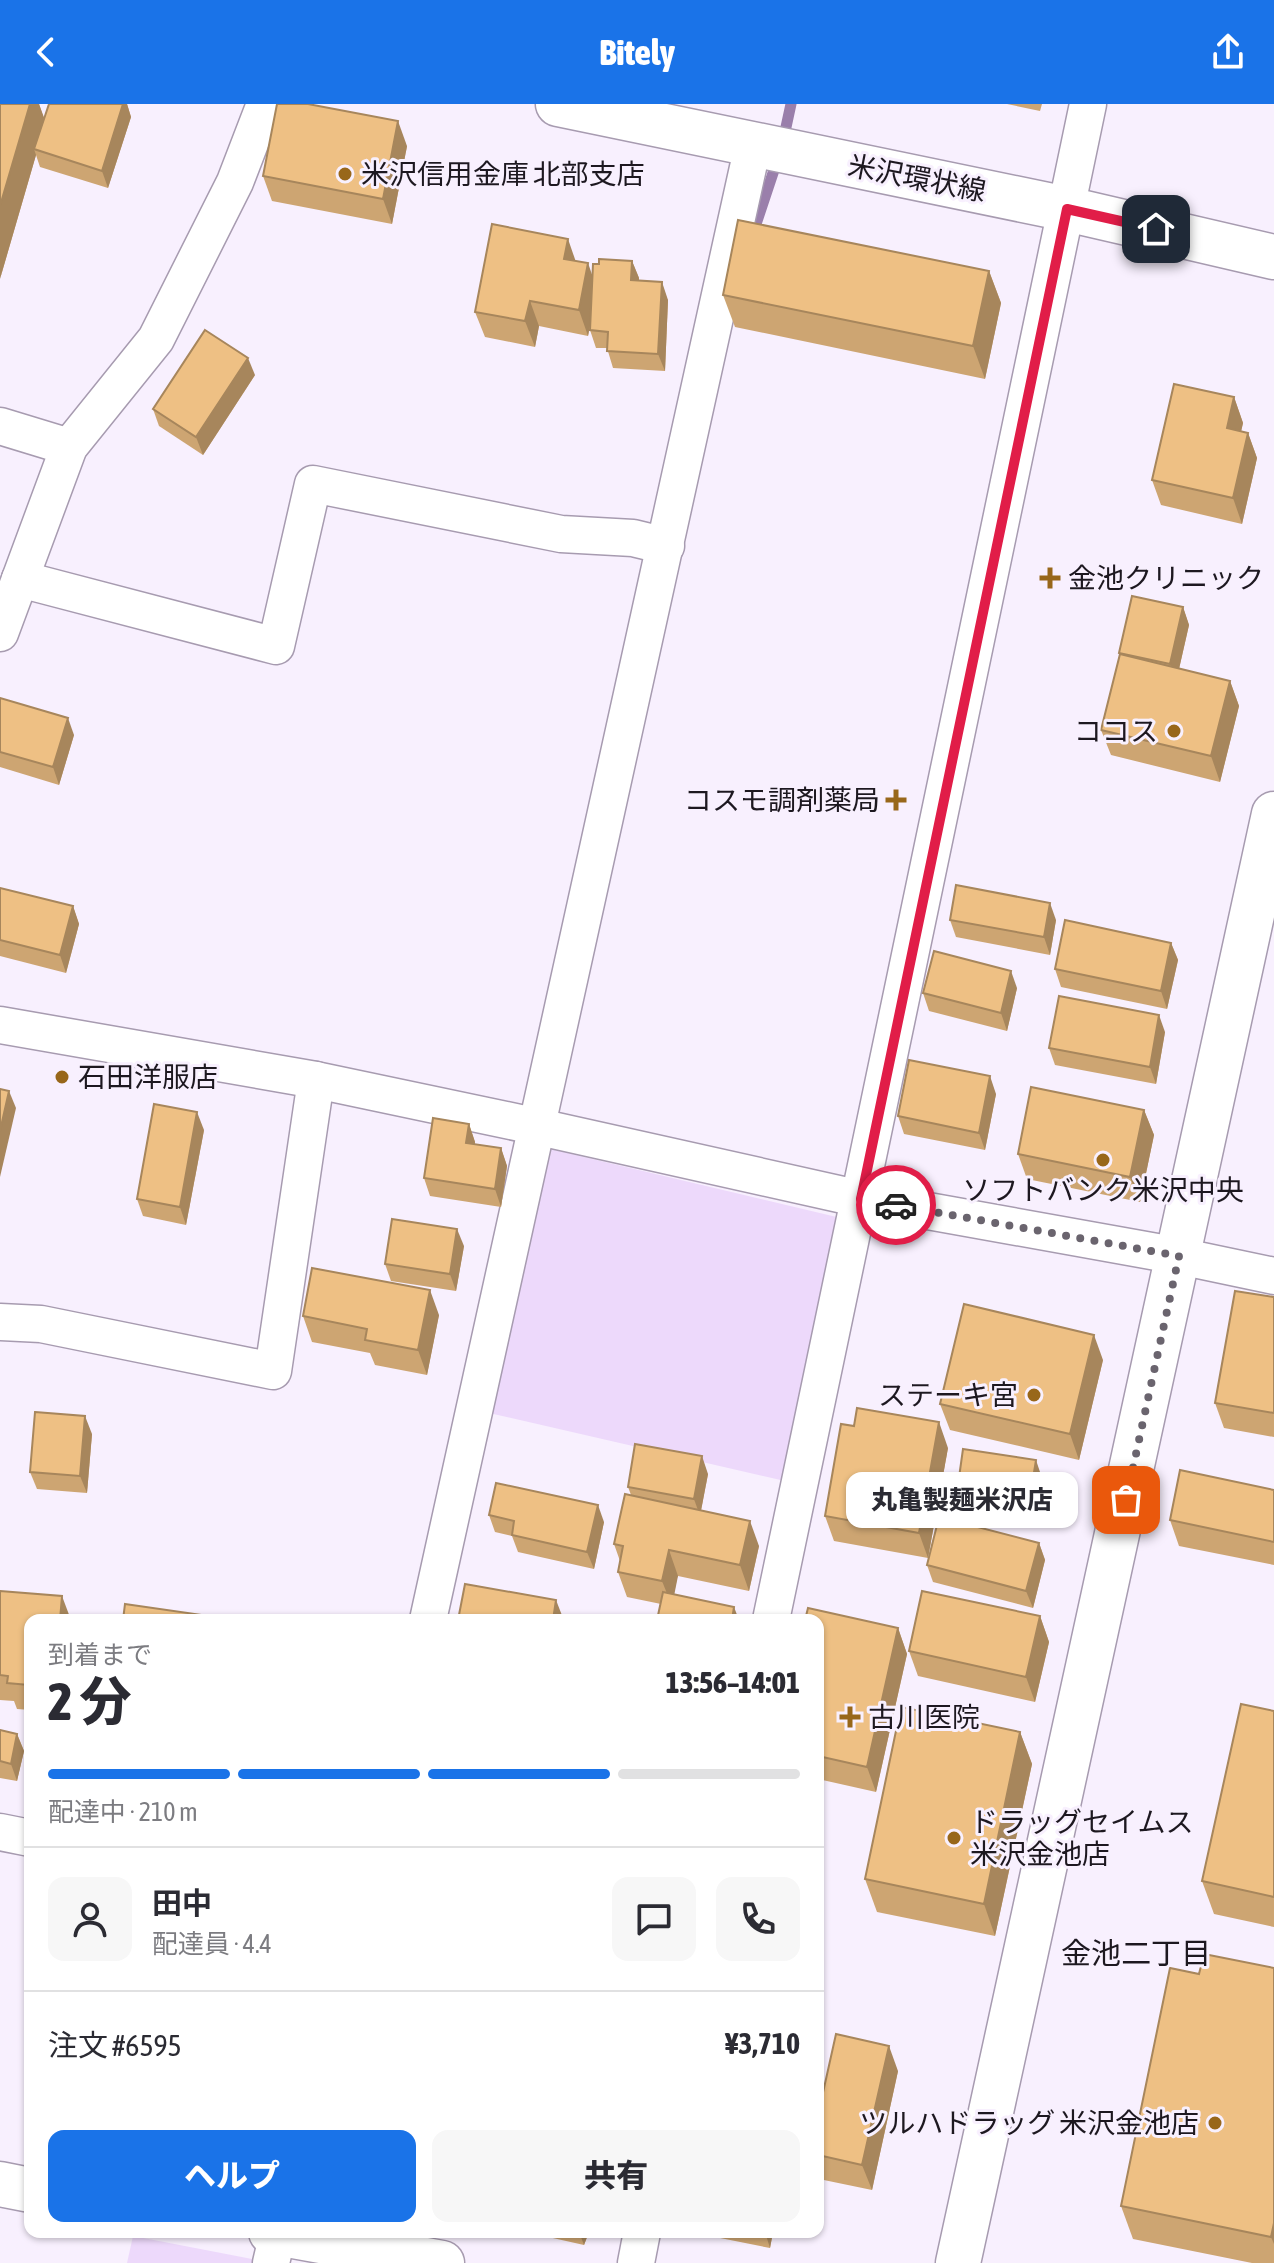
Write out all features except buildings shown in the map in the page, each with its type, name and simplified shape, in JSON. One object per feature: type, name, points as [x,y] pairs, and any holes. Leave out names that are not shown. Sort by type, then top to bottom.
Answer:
[{"type":"street","points":[[0,633],[69,447],[156,339],[235,182],[265,104]]},
{"type":"street","name":"米沢環状線","points":[[558,104],[1067,209],[1274,257]]},
{"type":"street","points":[[772,1614],[1088,104]]},
{"type":"street","points":[[429,1614],[753,145]]},
{"type":"street","points":[[0,426],[69,447]]},
{"type":"street","points":[[20,579],[276,646],[313,484],[561,534],[633,538],[666,546]]},
{"type":"street","points":[[958,2263],[1274,814]]},
{"type":"street","points":[[0,1025],[316,1080],[861,1199],[1274,1276]]},
{"type":"street","points":[[0,1322],[41,1324],[273,1371],[316,1080]]},
{"type":"street","points":[[0,1832],[24,1837]]},
{"type":"street","points":[[0,2184],[24,2189]]},
{"type":"street","points":[[636,2263],[641,2238]]},
{"type":"street","points":[[273,2243],[442,2263]]},
{"type":"shaded area","points":[[546,1148],[845,1219],[785,1481],[489,1413]]},
{"type":"shaded area","points":[[133,2238],[257,2260],[257,2263],[127,2263]]},
{"type":"waterway","points":[[783,141],[791,104]]},
{"type":"waterway","points":[[752,236],[778,158]]},
{"type":"way so far","points":[[896,1205],[1179,1256],[1126,1500]]},
{"type":"place","name":"米沢信用金庫 北部支店","points":[[345,174]]},
{"type":"place","name":"金池クリニック","points":[[1050,578]]},
{"type":"place","name":"ココス","points":[[1174,731]]},
{"type":"place","name":"コスモ調剤薬局","points":[[896,800]]},
{"type":"place","name":"石田洋服店","points":[[62,1077]]},
{"type":"place","name":"ソフトバンク米沢中央","points":[[1103,1160]]},
{"type":"place","name":"ステーキ宮","points":[[1034,1395]]},
{"type":"place","name":"丸亀製麺米沢店","points":[[1126,1500]]},
{"type":"place","name":"古川医院","points":[[850,1717]]},
{"type":"place","name":"ドラッグセイムス 米沢金池店","points":[[954,1838]]},
{"type":"place","name":"ツルハドラッグ 米沢金池店","points":[[1215,2123]]},
{"type":"district","name":"金池二丁目","points":[[1136,1954]]},
{"type":"route","points":[[896,1205],[861,1199],[1067,209],[1156,229]]}]
